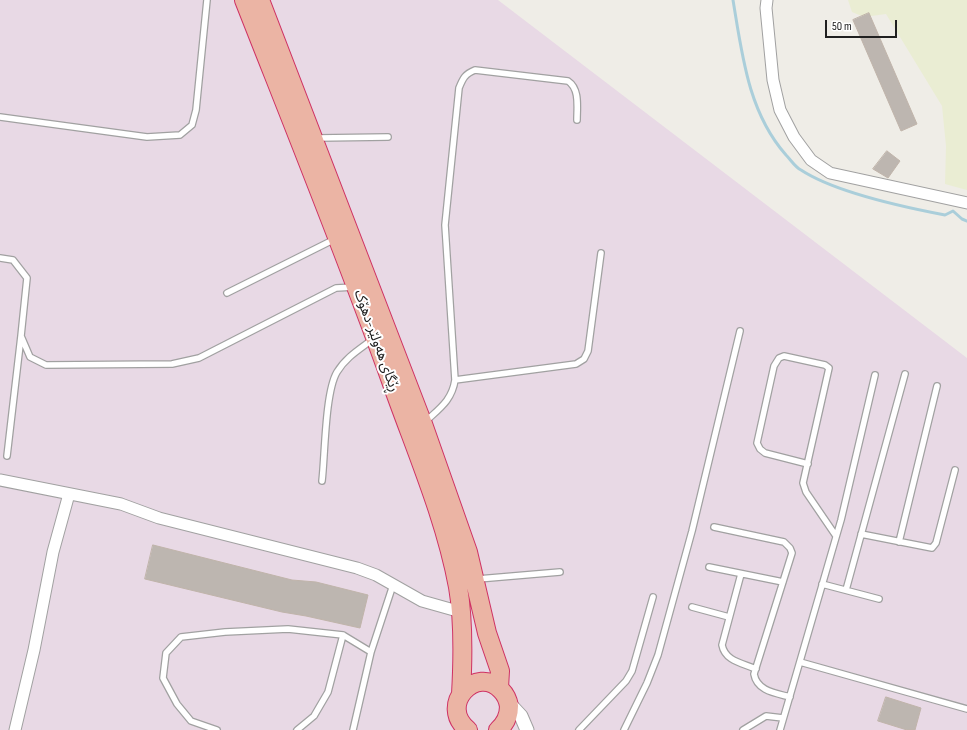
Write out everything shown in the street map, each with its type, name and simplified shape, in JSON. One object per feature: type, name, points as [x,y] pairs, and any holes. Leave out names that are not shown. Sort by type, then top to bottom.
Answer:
[{"type":"highway","name":"ڕێگای هەولێر-دهۆک","points":[[244,0],[356,287],[442,525],[458,587],[461,612],[463,662],[460,694],[456,710],[461,726]]},
{"type":"highway","name":"ڕێگای هەولێر-دهۆک","points":[[260,0],[423,424],[468,552],[473,580],[487,633],[500,671],[507,719],[498,730]]},
{"type":"highway","points":[[460,694],[474,683],[483,682],[504,695]]},
{"type":"street","points":[[767,0],[766,8],[773,80],[780,110],[794,137],[811,160],[830,173],[967,203]]},
{"type":"street","points":[[0,480],[121,504],[159,518],[357,568],[376,575],[422,601],[461,612]]},
{"type":"street","points":[[15,730],[34,650],[53,552],[68,494]]},
{"type":"street","points":[[504,695],[521,716],[527,730]]},
{"type":"lane","points":[[0,117],[147,137],[180,135],[192,125],[196,110],[207,0]]},
{"type":"lane","points":[[423,424],[450,398],[455,380],[444,225],[459,88],[462,78],[466,73],[475,70],[568,82],[574,85],[576,91],[577,120]]},
{"type":"lane","points":[[313,138],[388,138]]},
{"type":"lane","points":[[227,293],[337,238]]},
{"type":"lane","points":[[455,380],[576,364],[584,360],[588,351],[600,253]]},
{"type":"lane","points":[[0,258],[13,260],[27,278],[7,456]]},
{"type":"lane","points":[[21,336],[30,357],[46,365],[172,364],[199,358],[336,288],[356,287]]},
{"type":"lane","points":[[624,730],[647,683],[658,655],[692,530],[740,331]]},
{"type":"lane","points":[[322,482],[330,393],[336,372],[350,356],[375,338]]},
{"type":"lane","points":[[808,464],[765,453],[760,449],[758,443],[774,366],[779,358],[784,356],[825,365],[829,368],[808,464],[803,483],[806,492],[836,536]]},
{"type":"lane","points":[[846,590],[905,374]]},
{"type":"lane","points":[[780,730],[836,536],[875,375]]},
{"type":"lane","points":[[899,542],[937,386]]},
{"type":"lane","points":[[861,534],[932,548],[936,543],[956,470]]},
{"type":"lane","points":[[714,527],[784,542],[790,548],[792,553],[754,674],[756,681],[761,687],[790,698]]},
{"type":"lane","points":[[709,567],[783,582]]},
{"type":"lane","points":[[473,580],[560,572]]},
{"type":"lane","points":[[741,574],[722,645],[723,653],[729,658],[756,669]]},
{"type":"lane","points":[[822,584],[879,599]]},
{"type":"lane","points":[[352,730],[371,652],[393,585]]},
{"type":"lane","points":[[579,730],[626,681],[632,671],[653,596]]},
{"type":"lane","points":[[692,607],[730,617]]},
{"type":"lane","points":[[217,730],[191,720],[177,704],[163,678],[166,653],[181,637],[224,632],[288,629],[342,635],[371,652]]},
{"type":"lane","points":[[297,730],[314,716],[328,692],[342,635]]},
{"type":"lane","points":[[800,662],[967,709]]},
{"type":"lane","points":[[743,730],[766,716],[783,718]]},
{"type":"shaded area","points":[[0,0],[498,0],[967,358],[967,730],[0,730]]},
{"type":"green space","points":[[848,0],[967,0],[967,190],[945,184],[946,146],[942,106],[886,14],[864,17],[852,12]]},
{"type":"building","points":[[869,13],[917,124],[901,131],[853,20]]},
{"type":"building","points":[[887,151],[900,161],[888,178],[873,169]]},
{"type":"building","points":[[153,545],[292,580],[316,582],[368,595],[360,628],[282,612],[145,579]]},
{"type":"building","points":[[886,697],[921,708],[915,730],[907,730],[878,721]]},
{"type":"waterway","points":[[733,0],[744,61],[755,101],[773,138],[797,167],[832,186],[870,198],[910,208],[945,215],[953,211],[962,219],[967,221]]}]
